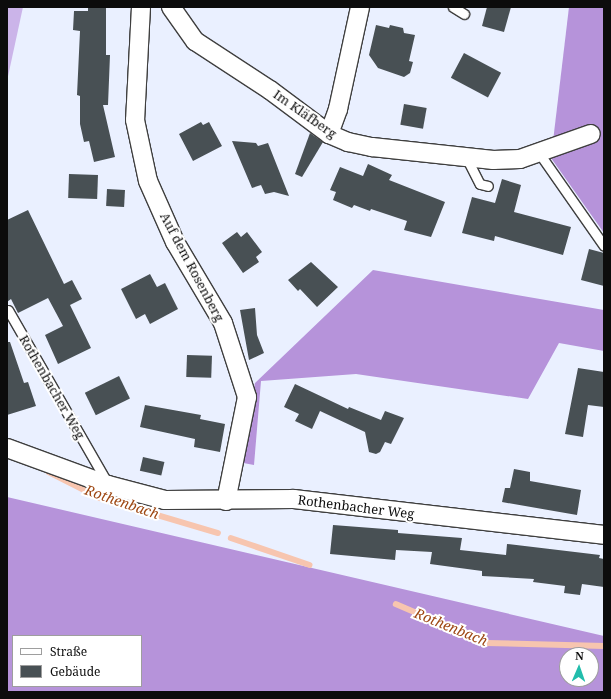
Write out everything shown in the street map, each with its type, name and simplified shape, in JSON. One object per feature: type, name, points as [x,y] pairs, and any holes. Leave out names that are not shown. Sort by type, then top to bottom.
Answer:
[{"type":"street","name":"Auf dem Rosenberg","points":[[141,7],[135,120],[148,181],[175,242],[223,323],[247,397],[226,501]]},
{"type":"street","name":"Im Kläfberg","points":[[171,7],[195,41],[270,90],[329,134],[372,147],[507,160],[539,153],[591,134]]},
{"type":"street","points":[[329,134],[338,109],[360,7]]},
{"type":"street","name":"Rothenbacher Weg","points":[[7,448],[108,485],[166,500],[226,501],[294,499],[604,535]]},
{"type":"lane","points":[[453,7],[464,14]]},
{"type":"lane","points":[[539,153],[604,246]]},
{"type":"lane","points":[[466,157],[484,185]]},
{"type":"lane","name":"Rothenbacher Weg","points":[[8,310],[108,485]]},
{"type":"shaded area","points":[[7,7],[23,7],[7,81]]},
{"type":"shaded area","points":[[569,7],[604,7],[604,233],[551,158]]},
{"type":"shaded area","points":[[373,270],[604,310],[604,351],[559,343],[528,399],[356,374],[261,381],[254,465],[238,462],[255,383]]},
{"type":"shaded area","points":[[7,497],[604,636],[604,692],[7,692]]},
{"type":"building","points":[[88,7],[106,7],[106,55],[110,55],[108,105],[103,105],[115,157],[94,162],[89,141],[84,142],[80,124],[80,96],[77,95],[80,31],[73,30],[74,11],[88,11]]},
{"type":"building","points":[[487,7],[511,7],[504,32],[482,26]]},
{"type":"building","points":[[376,25],[389,28],[390,25],[403,28],[404,33],[415,35],[409,61],[413,62],[410,73],[404,77],[378,68],[369,55]]},
{"type":"building","points":[[464,53],[501,73],[488,97],[451,78]]},
{"type":"building","points":[[404,104],[427,108],[423,129],[400,125]]},
{"type":"building","points":[[201,122],[203,125],[209,122],[222,146],[193,161],[179,134]]},
{"type":"building","points":[[310,133],[323,142],[302,177],[295,174]]},
{"type":"building","points":[[232,141],[256,143],[258,146],[268,143],[289,196],[274,192],[265,194],[261,185],[252,188]]},
{"type":"building","points":[[368,164],[392,175],[389,180],[445,202],[431,237],[404,230],[407,221],[371,209],[370,211],[354,205],[352,208],[333,200],[336,192],[330,190],[340,167],[363,176]]},
{"type":"building","points":[[69,174],[98,175],[97,199],[68,198]]},
{"type":"building","points":[[502,179],[521,185],[514,212],[571,227],[563,255],[495,236],[494,241],[462,233],[472,197],[495,203]]},
{"type":"building","points":[[107,189],[125,190],[124,207],[106,206]]},
{"type":"building","points":[[28,210],[64,284],[72,280],[82,299],[70,305],[91,348],[58,364],[45,335],[63,326],[48,298],[18,313],[11,299],[7,302],[7,220]]},
{"type":"building","points":[[237,232],[241,237],[247,232],[262,252],[256,257],[259,262],[243,273],[222,243]]},
{"type":"building","points":[[589,249],[604,253],[604,286],[581,280]]},
{"type":"building","points":[[311,262],[338,287],[317,307],[300,289],[298,291],[288,280]]},
{"type":"building","points":[[150,274],[157,287],[165,283],[178,309],[150,324],[145,314],[136,319],[121,289]]},
{"type":"building","points":[[255,308],[257,335],[264,353],[249,360],[240,310]]},
{"type":"building","points":[[7,342],[10,342],[24,383],[28,382],[36,406],[7,415]]},
{"type":"building","points":[[187,355],[212,356],[211,378],[186,377]]},
{"type":"building","points":[[578,368],[604,372],[604,407],[588,405],[583,437],[565,434]]},
{"type":"building","points":[[119,376],[130,398],[96,415],[85,393]]},
{"type":"building","points":[[295,384],[348,409],[349,407],[381,420],[385,411],[404,418],[391,444],[385,442],[380,452],[376,454],[369,452],[365,432],[320,411],[312,429],[295,421],[299,414],[284,407]]},
{"type":"building","points":[[145,405],[201,415],[200,419],[225,424],[220,452],[194,447],[195,439],[140,427]]},
{"type":"building","points":[[143,457],[164,462],[161,476],[140,471]]},
{"type":"building","points":[[514,469],[530,472],[530,481],[581,490],[577,515],[502,502],[505,488],[510,488]]},
{"type":"building","points":[[333,525],[398,530],[398,533],[462,538],[460,550],[506,555],[507,544],[600,555],[599,558],[604,559],[604,587],[582,584],[580,595],[564,593],[565,586],[533,582],[534,579],[482,576],[482,571],[430,564],[432,552],[396,550],[395,560],[330,554]]},
{"type":"waterway","name":"Rothenbach","points":[[49,472],[100,498],[218,533]]},
{"type":"waterway","name":"Rothenbach","points":[[231,538],[310,565]]},
{"type":"waterway","name":"Rothenbach","points":[[396,604],[487,643],[604,646]]}]
